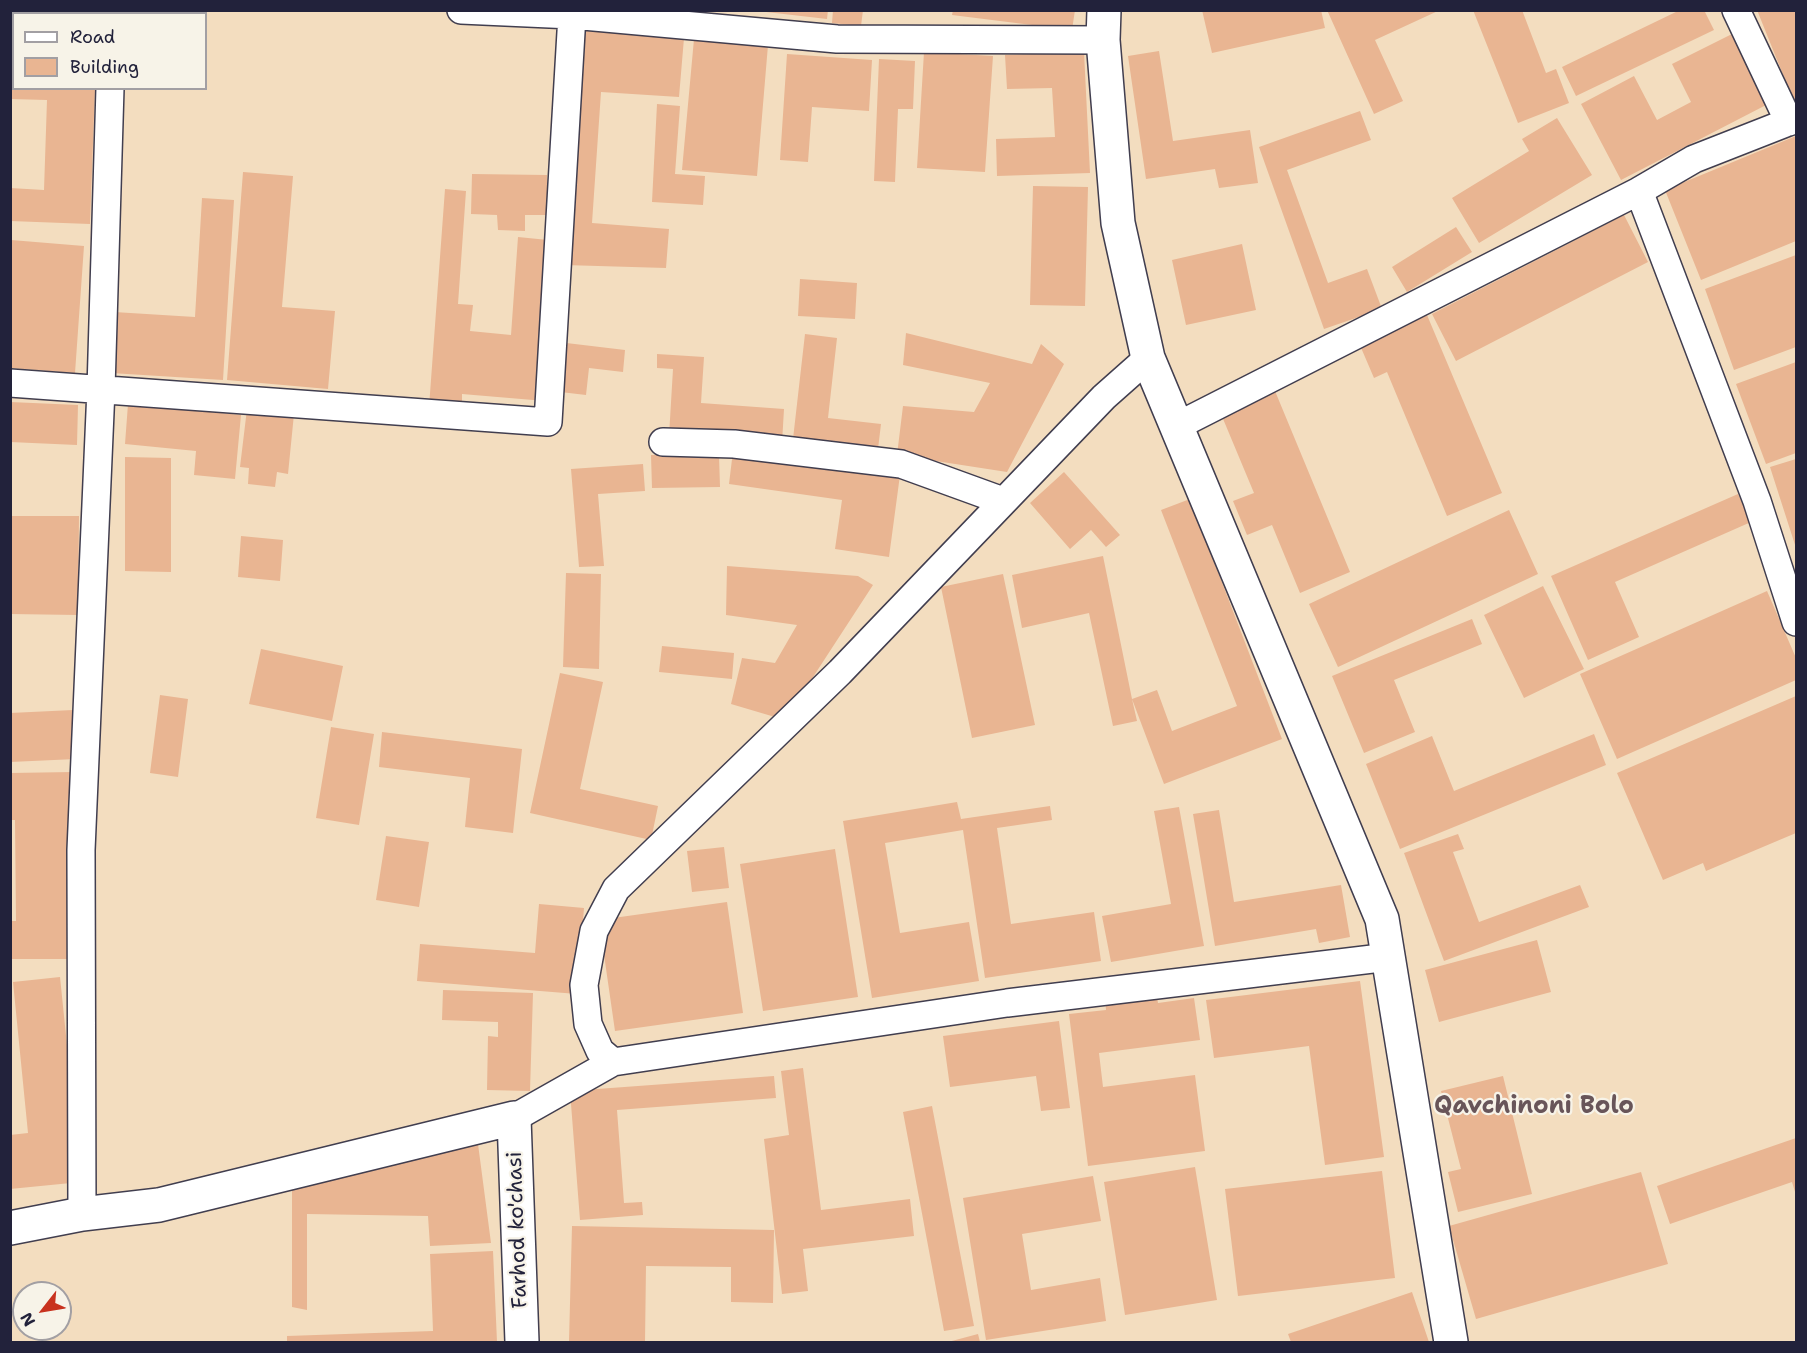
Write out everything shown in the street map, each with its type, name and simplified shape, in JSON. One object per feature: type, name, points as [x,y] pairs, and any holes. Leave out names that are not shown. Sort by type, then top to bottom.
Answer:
[{"type":"street","points":[[461,10],[575,13],[837,39],[1104,25],[1118,223],[1148,358],[1382,918],[1452,1342]]},
{"type":"street","points":[[1177,426],[1639,191],[1694,159],[1793,121],[1736,10]]},
{"type":"street","points":[[10,383],[548,422],[575,13]]},
{"type":"street","points":[[82,1214],[81,850],[101,389],[110,90]]},
{"type":"street","points":[[1639,191],[1757,501],[1797,622]]},
{"type":"street","points":[[613,1062],[600,1051],[588,1024],[584,985],[594,931],[616,889],[840,672],[1104,397],[1148,358]]},
{"type":"street","points":[[663,442],[734,444],[901,464],[1003,501]]},
{"type":"street","points":[[10,1228],[82,1214],[159,1205],[514,1118],[613,1062],[1006,1003],[1389,957]]},
{"type":"street","name":"Farhod ko'chasi","points":[[514,1118],[522,1342]]},
{"type":"building","points":[[749,10],[828,10],[827,19]]},
{"type":"building","points":[[833,10],[863,10],[861,26],[832,23]]},
{"type":"building","points":[[953,10],[1075,10],[1072,30],[952,15]]},
{"type":"building","points":[[1202,10],[1321,10],[1325,28],[1212,53]]},
{"type":"building","points":[[1327,10],[1440,10],[1375,40],[1403,101],[1374,114]]},
{"type":"building","points":[[1473,10],[1522,10],[1546,73],[1556,69],[1569,103],[1518,123]]},
{"type":"building","points":[[1680,10],[1704,10],[1714,30],[1576,96],[1562,67]]},
{"type":"building","points":[[1757,10],[1796,10],[1796,107]]},
{"type":"building","points":[[580,30],[684,38],[679,97],[601,92],[592,223],[669,229],[666,268],[564,265]]},
{"type":"building","points":[[1732,34],[1768,104],[1621,180],[1581,104],[1634,76],[1657,120],[1691,102],[1672,64]]},
{"type":"building","points":[[694,39],[768,45],[757,176],[682,170]]},
{"type":"building","points":[[1159,51],[1173,141],[1250,130],[1258,183],[1219,188],[1215,169],[1146,179],[1128,56]]},
{"type":"building","points":[[924,52],[993,56],[985,172],[917,168]]},
{"type":"building","points":[[1084,52],[1090,173],[997,176],[996,139],[1055,137],[1052,88],[1007,89],[1005,55]]},
{"type":"building","points":[[787,54],[872,60],[869,111],[812,107],[808,162],[780,160]]},
{"type":"building","points":[[879,59],[915,61],[913,109],[898,109],[895,182],[874,181]]},
{"type":"building","points":[[10,63],[12,63],[12,90],[95,90],[90,224],[10,221],[10,188],[44,190],[47,100],[10,99]]},
{"type":"building","points":[[657,104],[680,106],[675,174],[705,176],[703,205],[652,202]]},
{"type":"building","points":[[1360,111],[1371,140],[1287,170],[1328,283],[1367,269],[1382,309],[1324,329],[1259,147]]},
{"type":"building","points":[[1557,118],[1592,175],[1479,243],[1452,198],[1529,151],[1522,139]]},
{"type":"building","points":[[1796,136],[1796,241],[1701,280],[1665,190]]},
{"type":"building","points":[[243,172],[293,176],[282,307],[335,311],[328,389],[227,380]]},
{"type":"building","points":[[472,174],[547,175],[547,215],[525,215],[525,231],[498,230],[497,215],[471,214]]},
{"type":"building","points":[[1033,186],[1088,187],[1085,306],[1030,305]]},
{"type":"building","points":[[445,189],[466,191],[458,304],[473,305],[470,331],[511,335],[518,237],[558,241],[545,401],[462,394],[462,409],[429,407]]},
{"type":"building","points":[[202,198],[234,200],[223,380],[111,373],[114,312],[195,317]]},
{"type":"building","points":[[1624,215],[1648,262],[1456,361],[1432,314]]},
{"type":"building","points":[[1456,227],[1472,252],[1407,292],[1392,267]]},
{"type":"building","points":[[11,240],[84,246],[75,373],[10,368]]},
{"type":"building","points":[[1242,244],[1256,310],[1186,325],[1172,260]]},
{"type":"building","points":[[1796,255],[1796,347],[1734,370],[1705,289]]},
{"type":"building","points":[[800,279],[857,283],[855,319],[798,316]]},
{"type":"building","points":[[1427,315],[1502,493],[1447,516],[1387,372],[1374,378],[1359,343]]},
{"type":"building","points":[[906,333],[1032,364],[1041,344],[1064,364],[1007,472],[897,455],[903,406],[974,412],[990,383],[903,365]]},
{"type":"building","points":[[805,334],[837,338],[828,418],[881,424],[878,449],[793,439]]},
{"type":"building","points":[[558,342],[625,350],[623,372],[589,368],[586,395],[552,391]]},
{"type":"building","points":[[657,354],[704,357],[701,403],[784,409],[782,443],[669,436],[673,369],[657,368]]},
{"type":"building","points":[[1796,362],[1796,453],[1766,464],[1736,384]]},
{"type":"building","points":[[1275,391],[1350,572],[1300,593],[1272,525],[1247,535],[1233,501],[1254,493],[1221,414]]},
{"type":"building","points":[[10,402],[78,405],[77,445],[10,442]]},
{"type":"building","points":[[128,404],[241,415],[235,479],[194,475],[196,451],[125,444]]},
{"type":"building","points":[[247,409],[294,414],[288,474],[277,472],[275,487],[248,484],[249,468],[240,467]]},
{"type":"building","points":[[733,451],[900,475],[889,557],[835,549],[842,500],[729,484]]},
{"type":"building","points":[[651,455],[719,455],[720,487],[652,488]]},
{"type":"building","points":[[125,457],[171,458],[171,572],[125,571]]},
{"type":"building","points":[[1796,459],[1796,548],[1770,467]]},
{"type":"building","points":[[643,464],[645,491],[598,494],[604,566],[579,567],[571,469]]},
{"type":"building","points":[[1064,472],[1120,535],[1106,547],[1091,530],[1070,549],[1030,503]]},
{"type":"building","points":[[1738,494],[1751,522],[1615,582],[1639,637],[1588,660],[1551,576]]},
{"type":"building","points":[[1190,499],[1282,739],[1164,784],[1132,699],[1157,690],[1172,731],[1237,706],[1161,510]]},
{"type":"building","points":[[1509,510],[1538,574],[1338,667],[1309,604]]},
{"type":"building","points":[[10,516],[79,516],[78,615],[10,614]]},
{"type":"building","points":[[241,536],[283,540],[280,581],[238,577]]},
{"type":"building","points":[[1103,556],[1137,721],[1113,726],[1089,613],[1022,628],[1012,575]]},
{"type":"building","points":[[727,566],[858,576],[873,585],[785,720],[731,704],[742,658],[775,663],[797,625],[726,615]]},
{"type":"building","points":[[566,573],[601,574],[599,669],[563,667]]},
{"type":"building","points":[[1003,574],[1035,725],[972,738],[941,587]]},
{"type":"building","points":[[1543,586],[1584,669],[1524,698],[1484,615]]},
{"type":"building","points":[[1767,591],[1796,658],[1796,680],[1617,759],[1580,674]]},
{"type":"building","points":[[1472,619],[1482,644],[1394,680],[1415,732],[1364,753],[1332,676]]},
{"type":"building","points":[[662,646],[734,653],[732,679],[659,672]]},
{"type":"building","points":[[261,649],[343,666],[332,721],[249,704]]},
{"type":"building","points":[[560,673],[603,682],[580,789],[658,806],[651,840],[530,813]]},
{"type":"building","points":[[160,695],[188,699],[178,777],[150,773]]},
{"type":"building","points":[[1796,696],[1796,833],[1706,871],[1703,863],[1663,880],[1617,773]]},
{"type":"building","points":[[73,710],[76,759],[10,762],[10,713]]},
{"type":"building","points":[[331,727],[374,734],[359,825],[316,818]]},
{"type":"building","points":[[382,732],[522,749],[513,833],[465,827],[470,778],[379,767]]},
{"type":"building","points":[[1594,734],[1606,765],[1400,849],[1366,764],[1432,736],[1454,791]]},
{"type":"building","points":[[73,772],[74,959],[10,959],[10,921],[16,921],[15,820],[10,820],[10,773]]},
{"type":"building","points":[[957,802],[961,819],[1050,806],[1052,820],[997,828],[1011,924],[1094,912],[1101,961],[985,978],[963,830],[885,843],[900,933],[969,922],[979,981],[872,998],[843,821]]},
{"type":"building","points":[[1179,807],[1204,946],[1111,962],[1102,916],[1171,904],[1154,811]]},
{"type":"building","points":[[1219,810],[1234,902],[1341,885],[1350,937],[1319,943],[1316,929],[1215,946],[1193,814]]},
{"type":"building","points":[[1458,834],[1464,849],[1453,852],[1479,922],[1580,885],[1589,907],[1444,961],[1404,853]]},
{"type":"building","points":[[386,836],[429,842],[419,907],[376,900]]},
{"type":"building","points":[[724,847],[729,888],[692,892],[687,851]]},
{"type":"building","points":[[835,849],[858,997],[763,1011],[740,864]]},
{"type":"building","points":[[727,902],[743,1013],[615,1031],[599,920]]},
{"type":"building","points":[[539,904],[584,908],[577,994],[417,981],[420,944],[535,953]]},
{"type":"building","points":[[1537,940],[1551,992],[1439,1022],[1425,970]]},
{"type":"building","points":[[60,977],[81,1182],[10,1189],[10,1135],[28,1133],[13,982]]},
{"type":"building","points":[[1360,981],[1384,1157],[1325,1165],[1309,1046],[1214,1058],[1206,1000]]},
{"type":"building","points":[[443,990],[533,993],[530,1091],[487,1090],[488,1036],[498,1037],[498,1022],[442,1020]]},
{"type":"building","points":[[1156,991],[1158,1003],[1194,998],[1200,1040],[1099,1053],[1103,1087],[1195,1075],[1205,1151],[1088,1166],[1069,1014],[1106,1010],[1105,998]]},
{"type":"building","points":[[1059,1021],[1070,1108],[1041,1111],[1036,1076],[950,1087],[943,1036]]},
{"type":"building","points":[[803,1068],[821,1210],[910,1199],[914,1236],[803,1249],[808,1291],[782,1294],[764,1139],[789,1135],[781,1071]]},
{"type":"building","points":[[774,1076],[776,1098],[617,1110],[624,1203],[642,1202],[643,1215],[580,1220],[570,1091]]},
{"type":"building","points":[[1503,1076],[1532,1194],[1458,1212],[1448,1172],[1461,1169],[1441,1091]]},
{"type":"building","points":[[932,1106],[974,1326],[944,1331],[903,1112]]},
{"type":"building","points":[[1796,1138],[1796,1195],[1792,1182],[1670,1224],[1657,1186]]},
{"type":"building","points":[[478,1144],[491,1243],[430,1246],[428,1216],[307,1214],[307,1310],[292,1307],[292,1178]]},
{"type":"building","points":[[1195,1167],[1217,1300],[1125,1315],[1104,1182]]},
{"type":"building","points":[[1382,1171],[1395,1278],[1238,1296],[1225,1189]]},
{"type":"building","points":[[1641,1172],[1668,1264],[1476,1319],[1449,1226]]},
{"type":"building","points":[[1093,1176],[1101,1221],[1022,1234],[1031,1290],[1100,1278],[1106,1321],[986,1340],[963,1198]]},
{"type":"building","points":[[572,1226],[774,1230],[773,1303],[731,1302],[731,1267],[646,1266],[645,1342],[569,1342]]},
{"type":"building","points":[[493,1251],[497,1342],[287,1342],[287,1336],[433,1331],[430,1254]]},
{"type":"building","points":[[1412,1292],[1429,1342],[1291,1342],[1288,1334]]},
{"type":"building","points":[[978,1334],[980,1342],[948,1342]]},
{"type":"district","name":"Qavchinoni Bolo","points":[[1534,1107]]}]
